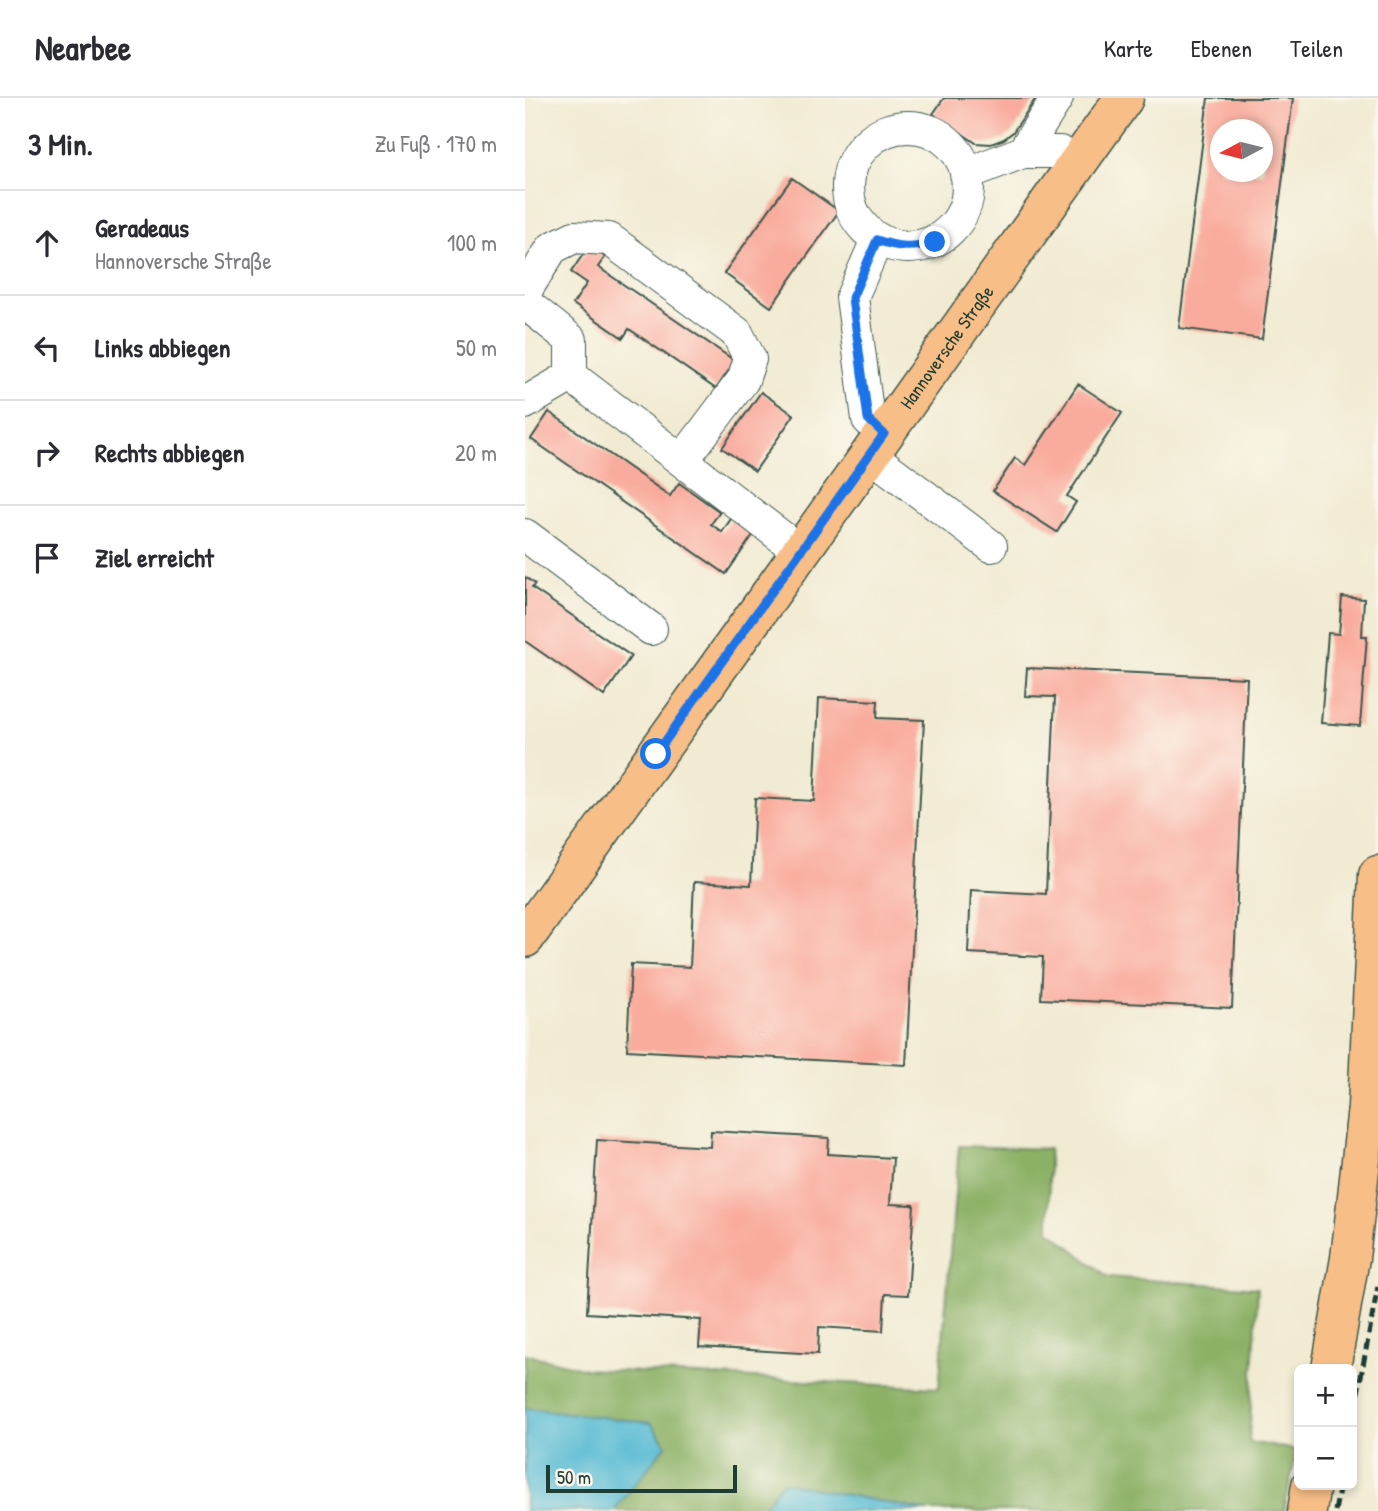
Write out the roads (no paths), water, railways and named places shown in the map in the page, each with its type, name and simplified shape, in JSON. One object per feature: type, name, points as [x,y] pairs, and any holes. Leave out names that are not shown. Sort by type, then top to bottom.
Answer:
[{"type":"main road","name":"Hannoversche Straße","points":[[525,937],[1124,98]]},
{"type":"main road","points":[[1332,1364],[1350,1258],[1367,1107],[1378,875]]},
{"type":"main road","points":[[1307,1511],[1310,1490]]},
{"type":"lane","points":[[1023,152],[1057,98]]},
{"type":"lane","points":[[909,127],[929,131],[946,141],[959,156],[966,174],[968,194],[962,213],[951,229],[935,242],[916,247],[896,247],[877,240],[862,227],[852,210],[848,191],[850,171],[858,153],[872,139],[890,130],[909,127]]},
{"type":"lane","points":[[966,174],[1023,152],[1060,152],[1078,161]]},
{"type":"lane","points":[[525,292],[552,248],[574,237],[609,239],[737,333],[750,359],[743,380],[682,461]]},
{"type":"lane","points":[[877,240],[852,298],[868,419],[877,444],[991,546]]},
{"type":"lane","points":[[525,303],[571,340],[571,376]]},
{"type":"lane","points":[[571,376],[799,553]]},
{"type":"lane","points":[[525,403],[571,376]]},
{"type":"lane","points":[[525,535],[651,629]]},
{"type":"water","points":[[525,1408],[651,1423],[666,1445],[614,1511],[525,1511]]},
{"type":"water","points":[[782,1482],[927,1511],[761,1511]]},
{"type":"railway","points":[[1357,1397],[1378,1286]]},
{"type":"railway","points":[[1335,1511],[1339,1490]]}]
